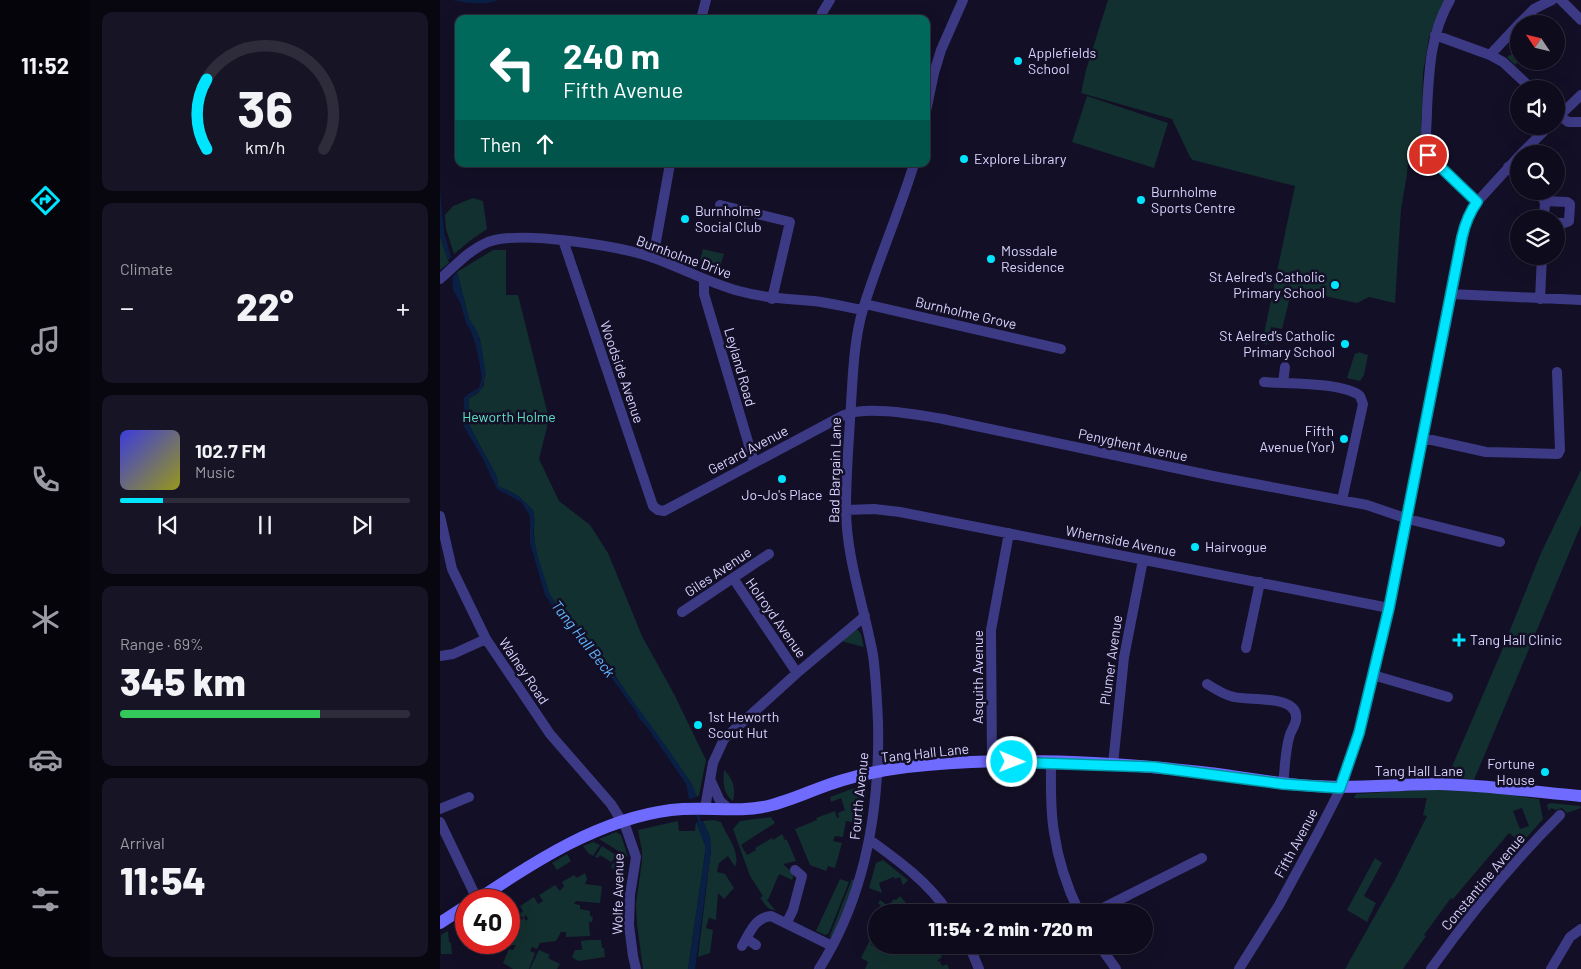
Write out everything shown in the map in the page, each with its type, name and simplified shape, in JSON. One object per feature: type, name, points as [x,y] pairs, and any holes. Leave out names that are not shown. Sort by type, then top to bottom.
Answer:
[{"type":"street","points":[[702,15],[706,0]]},
{"type":"street","points":[[822,15],[830,0]]},
{"type":"street","points":[[930,92],[941,50],[963,0]]},
{"type":"street","points":[[1450,0],[1441,17],[1435,35],[1430,68],[1426,150],[1430,158],[1477,202]]},
{"type":"street","points":[[1528,15],[1534,9],[1552,0]]},
{"type":"street","points":[[1561,0],[1581,20]]},
{"type":"street","points":[[1490,55],[1510,34]]},
{"type":"street","points":[[1435,35],[1490,55],[1509,67],[1523,80]]},
{"type":"street","points":[[1565,109],[1581,95]]},
{"type":"street","points":[[1565,120],[1581,122]]},
{"type":"street","name":"Fifth Avenue","points":[[1530,145],[1539,135]]},
{"type":"street","points":[[653,258],[669,167]]},
{"type":"street","name":"Bad Bargain Lane","points":[[865,616],[850,554],[846,510],[857,336],[864,307],[913,167]]},
{"type":"street","name":"Fifth Avenue","points":[[1239,969],[1279,905],[1319,831],[1340,788],[1359,733],[1408,519],[1441,341],[1466,223],[1470,211],[1508,167]]},
{"type":"street","points":[[1544,210],[1545,201],[1566,202],[1570,204],[1568,221],[1565,222]]},
{"type":"street","points":[[720,205],[790,222],[772,299]]},
{"type":"street","name":"Burnholme Drive","points":[[443,276],[476,248],[490,242],[505,238],[563,240],[653,258],[704,280],[736,291],[772,299],[864,307]]},
{"type":"street","name":"Woodside Avenue","points":[[563,240],[654,506],[658,510]]},
{"type":"street","points":[[1540,299],[1542,265]]},
{"type":"street","name":"Leyland Road","points":[[704,280],[704,294],[754,462]]},
{"type":"street","points":[[1451,294],[1581,300]]},
{"type":"street","name":"Burnholme Grove","points":[[864,307],[1061,349]]},
{"type":"street","points":[[1283,383],[1285,367]]},
{"type":"street","points":[[1423,438],[1486,452],[1558,454],[1560,450],[1557,372]]},
{"type":"street","points":[[1264,382],[1322,386],[1350,391],[1358,394],[1363,401],[1342,500]]},
{"type":"street","name":"Gerard Avenue","points":[[658,510],[664,511],[851,412]]},
{"type":"street","name":"Penyghent Avenue","points":[[851,412],[900,413],[943,420],[1222,478],[1367,504],[1408,519],[1500,542]]},
{"type":"street","name":"Whernside Avenue","points":[[846,510],[874,509],[900,512],[1389,608]]},
{"type":"street","name":"Walney Road","points":[[440,516],[452,569],[486,639],[550,734],[611,804],[623,821]]},
{"type":"street","name":"Asquith Avenue","points":[[992,762],[991,630],[1009,533]]},
{"type":"street","name":"Giles Avenue","points":[[682,612],[769,554]]},
{"type":"street","name":"Plumer Avenue","points":[[1113,764],[1124,657],[1143,560]]},
{"type":"street","name":"Holroyd Avenue","points":[[732,578],[797,673]]},
{"type":"street","points":[[1246,648],[1260,582]]},
{"type":"street","points":[[705,808],[714,763],[724,739],[797,673],[865,616]]},
{"type":"street","name":"Fourth Avenue","points":[[819,969],[847,915],[854,895],[870,840],[875,806],[877,696],[873,658],[865,616]]},
{"type":"street","points":[[440,656],[453,654],[486,639]]},
{"type":"street","points":[[1373,675],[1448,697]]},
{"type":"street","points":[[1207,684],[1214,693],[1235,698],[1286,702],[1292,706],[1296,713],[1296,720],[1289,737],[1283,784]]},
{"type":"street","name":"Tang Hall Lane","points":[[493,889],[519,871],[554,851],[623,821],[649,814],[687,809],[729,809],[767,806],[844,780],[877,772],[926,765],[992,762],[1113,764],[1205,772],[1283,784],[1340,788],[1442,784],[1581,793]]},
{"type":"street","points":[[1050,762],[1054,831],[1060,862],[1076,904]]},
{"type":"street","points":[[710,778],[720,801],[729,809]]},
{"type":"street","points":[[440,809],[469,797]]},
{"type":"street","name":"Constantine Avenue","points":[[1431,969],[1496,884],[1560,815]]},
{"type":"street","name":"Wolfe Avenue","points":[[623,821],[636,857],[630,895],[629,925],[636,969]]},
{"type":"street","points":[[440,822],[472,889]]},
{"type":"street","points":[[870,840],[908,868],[942,904]]},
{"type":"street","points":[[1111,904],[1202,858]]},
{"type":"street","points":[[787,922],[793,910],[802,873]]},
{"type":"street","points":[[440,923],[455,913]]},
{"type":"street","points":[[748,943],[757,921],[763,917],[771,916],[787,922],[832,946]]},
{"type":"street","points":[[1551,969],[1570,937],[1581,929]]},
{"type":"street","points":[[973,954],[979,969]]},
{"type":"street","points":[[1105,954],[1116,969]]},
{"type":"green space","points":[[1108,0],[1446,0],[1429,37],[1423,73],[1421,143],[1408,160],[1401,209],[1395,303],[1369,297],[1357,303],[1292,289],[1282,329],[1271,327],[1267,345],[1262,343],[1295,186],[1193,160],[1172,119],[1081,93],[1086,70]]},
{"type":"green space","points":[[1087,96],[1168,123],[1154,168],[1072,142]]},
{"type":"green space","points":[[473,198],[483,201],[487,229],[454,254],[446,229],[445,215],[453,206]]},
{"type":"green space","points":[[440,236],[449,263],[440,270]]},
{"type":"green space","points":[[703,249],[724,254],[720,266],[700,261]]},
{"type":"green space","name":"Heworth Holme","points":[[493,250],[506,250],[506,295],[518,295],[549,419],[539,459],[559,501],[590,525],[608,553],[642,636],[674,694],[706,760],[697,797],[602,656],[568,618],[568,615],[555,603],[548,592],[537,558],[533,510],[513,493],[498,486],[497,477],[469,425],[469,398],[478,393],[484,385],[482,354],[480,339],[469,319],[457,272]]},
{"type":"green space","points":[[1358,352],[1368,355],[1364,375],[1360,381],[1347,378],[1355,353],[1358,354]]},
{"type":"green space","points":[[1581,470],[1581,525],[1474,780],[1448,776],[1541,553]]},
{"type":"green space","points":[[857,629],[861,634],[864,647],[841,641]]},
{"type":"green space","points":[[724,770],[733,784],[733,801],[725,791]]},
{"type":"green space","points":[[860,786],[866,790],[862,833],[855,832],[856,823],[846,821],[843,837],[835,836],[833,841],[842,843],[835,868],[828,866],[826,871],[810,865],[795,829],[835,811],[837,818],[839,817],[838,813],[845,810],[841,798],[831,802],[830,797]]},
{"type":"green space","points":[[1431,789],[1485,792],[1539,799],[1543,819],[1516,850],[1511,846],[1517,839],[1509,833],[1453,899],[1451,898],[1424,935],[1426,936],[1403,969],[1345,969],[1395,880],[1427,816],[1423,815],[1427,798],[1354,798],[1356,794]],"holes":[[[1522,808],[1529,826],[1520,829],[1513,811]]]},
{"type":"green space","points":[[1550,803],[1580,806],[1581,808],[1567,813],[1562,808],[1556,810],[1551,808],[1549,811],[1547,805]]},
{"type":"green space","points":[[771,817],[775,823],[741,845],[747,855],[756,850],[755,848],[782,834],[785,840],[787,840],[796,861],[783,864],[794,874],[792,880],[779,874],[768,900],[766,899],[776,911],[768,908],[760,898],[763,896],[750,876],[733,829],[740,821]]},
{"type":"green space","points":[[714,820],[721,822],[736,855],[735,867],[728,856],[719,863],[717,872],[725,874],[734,888],[724,899],[718,893],[716,920],[709,918],[706,928],[713,930],[710,953],[698,957],[711,850],[710,837],[703,821]]},
{"type":"green space","points":[[678,821],[679,831],[695,831],[696,822],[705,845],[688,969],[643,969],[636,904],[642,861],[638,830]]},
{"type":"green space","points":[[616,832],[621,835],[628,857],[599,839]]},
{"type":"green space","points":[[593,842],[600,845],[593,856],[583,846]]},
{"type":"green space","points":[[602,846],[616,855],[609,866],[611,862],[600,855],[598,858],[595,857]]},
{"type":"green space","points":[[567,854],[571,861],[557,870],[552,863]]},
{"type":"green space","points":[[618,856],[626,861],[625,868],[615,870],[611,867]]},
{"type":"green space","points":[[1375,858],[1382,863],[1364,896],[1376,903],[1367,922],[1347,910]]},
{"type":"green space","points":[[883,860],[908,880],[903,885],[900,877],[895,879],[894,877],[879,883],[882,893],[869,888],[876,863]]},
{"type":"green space","points":[[585,873],[587,879],[585,884],[602,886],[600,903],[576,901],[574,904],[580,905],[580,909],[590,911],[590,916],[593,917],[592,922],[589,922],[590,936],[566,937],[566,932],[561,932],[556,941],[540,943],[537,949],[532,947],[530,951],[535,953],[529,969],[513,969],[503,963],[507,954],[520,954],[520,920],[524,918],[526,921],[528,919],[526,915],[523,918],[520,914],[523,911],[520,906],[534,897],[538,904],[543,901],[539,895],[555,885],[560,891],[564,886],[562,882],[574,875],[577,878]]},
{"type":"green space","points":[[840,879],[849,882],[830,930],[825,935],[816,931]]},
{"type":"green space","points":[[852,879],[855,882],[833,936],[829,938]]},
{"type":"green space","points":[[900,896],[907,904],[890,904],[894,899],[896,900]]},
{"type":"green space","points":[[448,931],[452,954],[441,954],[441,935]]},
{"type":"green space","points":[[601,940],[605,957],[578,961],[572,957],[575,950],[582,950],[581,941]]},
{"type":"green space","points":[[868,944],[868,954],[940,954],[942,957],[938,962],[940,961],[942,966],[947,964],[949,969],[865,969],[868,962],[861,958]]},
{"type":"green space","points":[[539,950],[550,955],[548,958],[560,964],[557,969],[530,969]]},
{"type":"water","points":[[453,0],[498,0],[470,3]]},
{"type":"water","points":[[440,190],[444,232],[451,257],[448,260],[440,236]]},
{"type":"water","points":[[457,272],[469,319],[476,329],[481,344],[486,374],[481,390],[469,398],[469,425],[497,477],[498,486],[519,496],[533,510],[535,523],[533,532],[537,554],[553,600],[596,647],[596,650],[692,784],[697,797],[689,799],[686,784],[647,727],[595,655],[545,595],[530,543],[530,516],[521,502],[497,489],[482,457],[463,425],[464,398],[479,388],[482,377],[476,346],[466,323],[460,302],[453,290],[452,278]]},
{"type":"water","points":[[703,821],[710,837],[711,850],[695,969],[688,969],[705,853],[705,845],[696,822]]},
{"type":"waterway","name":"Tang Hall Beck","points":[[697,812],[700,824]]},
{"type":"place","name":"Applefields School","points":[[1018,61]]},
{"type":"place","name":"Explore Library","points":[[964,159]]},
{"type":"place","name":"Burnholme Sports Centre","points":[[1141,200]]},
{"type":"place","name":"Burnholme Social Club","points":[[685,219]]},
{"type":"place","name":"Mossdale Residence","points":[[991,259]]},
{"type":"place","name":"St Aelred's Catholic Primary School","points":[[1335,285]]},
{"type":"place","name":"St Aelred’s Catholic Primary School","points":[[1345,344]]},
{"type":"place","name":"Fifth Avenue (Yor)","points":[[1344,439]]},
{"type":"place","name":"Jo-Jo's Place","points":[[782,479]]},
{"type":"place","name":"Hairvogue","points":[[1195,547]]},
{"type":"place","name":"Tang Hall Clinic","points":[[1459,640]]},
{"type":"place","name":"1st Heworth Scout Hut","points":[[698,725]]},
{"type":"place","name":"Fortune House","points":[[1545,772]]},
{"type":"route","points":[[1012,762],[1113,764],[1153,767],[1205,772],[1283,784],[1340,788],[1359,733],[1386,620],[1408,519],[1462,237],[1470,211],[1477,202],[1428,155]]}]
